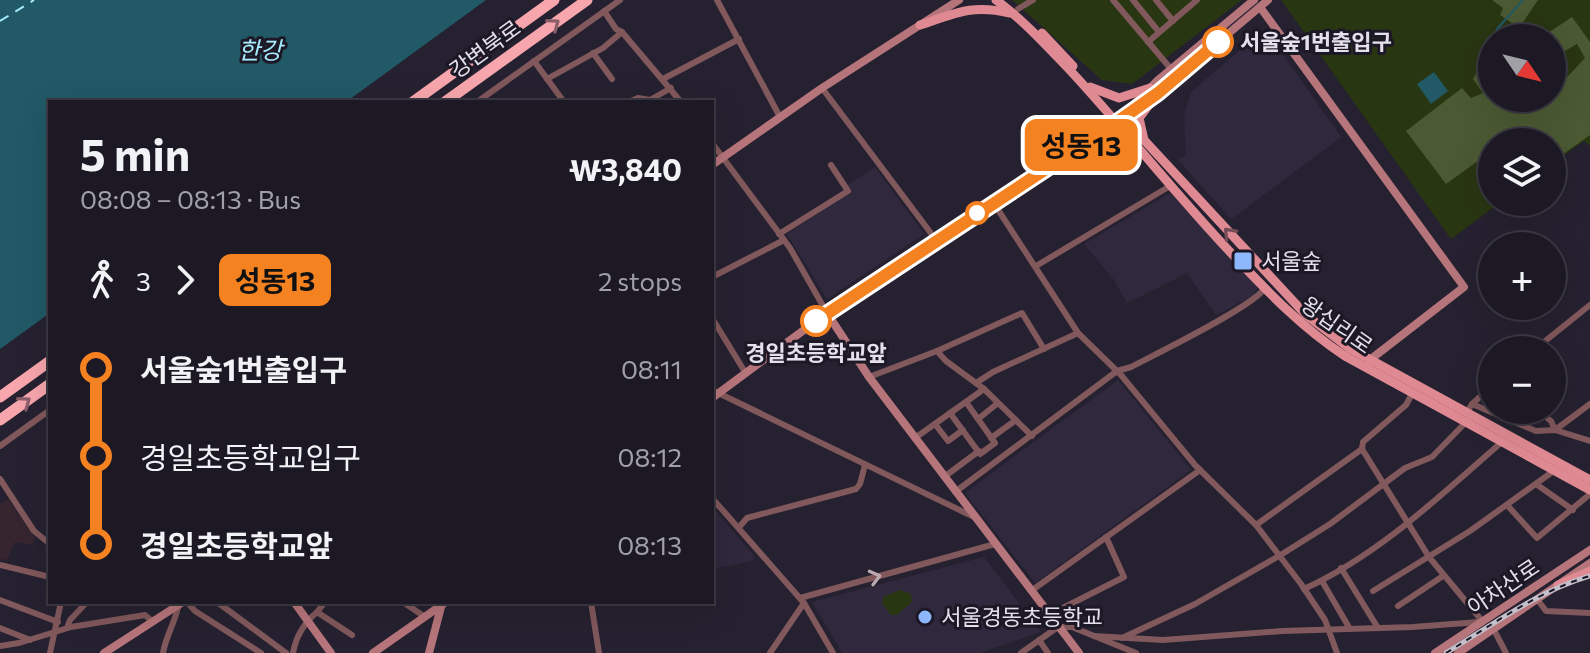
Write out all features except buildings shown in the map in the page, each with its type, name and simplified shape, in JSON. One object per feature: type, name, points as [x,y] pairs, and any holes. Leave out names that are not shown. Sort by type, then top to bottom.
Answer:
[{"type":"highway","name":"강변북로","points":[[416,100],[554,0]]},
{"type":"highway","name":"강변북로","points":[[448,100],[587,0]]},
{"type":"highway","points":[[0,397],[48,362]]},
{"type":"highway","points":[[0,420],[48,385]]},
{"type":"main road","name":"왕십리로","points":[[996,0],[1017,12],[1063,53],[1170,186],[1264,289],[1319,339],[1469,412],[1590,480]]},
{"type":"main road","name":"왕십리로","points":[[1007,0],[1117,122],[1144,140],[1306,315],[1413,392],[1469,412],[1503,441],[1590,492]]},
{"type":"main road","points":[[920,25],[969,8],[1017,12]]},
{"type":"main road","points":[[1088,86],[1119,98],[1154,91]]},
{"type":"main road","points":[[1144,140],[1139,118],[1154,91]]},
{"type":"main road","points":[[1558,585],[1590,571]]},
{"type":"street","points":[[481,100],[620,0]]},
{"type":"street","points":[[717,0],[780,117]]},
{"type":"street","points":[[943,10],[952,0]]},
{"type":"street","points":[[714,164],[822,88],[959,0]]},
{"type":"street","points":[[1017,12],[1033,0]]},
{"type":"street","points":[[1113,0],[1171,69]]},
{"type":"street","points":[[1133,0],[1159,32]]},
{"type":"street","points":[[1156,0],[1173,21]]},
{"type":"street","points":[[1180,0],[1187,9]]},
{"type":"street","points":[[1148,42],[1197,0]]},
{"type":"street","points":[[1154,91],[1171,69],[1257,4],[1268,0]]},
{"type":"street","points":[[1257,4],[1464,287],[1369,363]]},
{"type":"street","points":[[974,517],[714,394],[827,313],[1117,122],[1257,4]]},
{"type":"street","points":[[604,11],[616,29],[622,32],[680,100]]},
{"type":"street","points":[[547,79],[622,32]]},
{"type":"street","points":[[663,79],[739,39]]},
{"type":"street","points":[[593,53],[612,79]]},
{"type":"street","points":[[534,61],[563,100]]},
{"type":"street","points":[[650,100],[671,88]]},
{"type":"street","points":[[822,88],[936,240]]},
{"type":"street","points":[[714,146],[781,237],[869,377],[1079,653]]},
{"type":"street","points":[[714,276],[781,237],[848,191],[831,165]]},
{"type":"street","points":[[1036,266],[1170,186]]},
{"type":"street","points":[[993,202],[1078,333],[1117,371],[1200,470],[1256,525],[1304,589],[1328,629],[1337,653]]},
{"type":"street","points":[[955,492],[1117,371],[1131,367],[1231,312],[1260,295],[1264,289]]},
{"type":"street","points":[[1551,336],[1590,305]]},
{"type":"street","points":[[869,377],[1022,313],[1044,349]]},
{"type":"street","points":[[714,321],[745,372]]},
{"type":"street","points":[[976,383],[1078,333]]},
{"type":"street","points":[[937,351],[984,389],[1032,436]]},
{"type":"street","points":[[915,438],[984,389]]},
{"type":"street","points":[[1413,392],[1406,405],[1363,442],[1362,449],[1429,557],[1483,622]]},
{"type":"street","points":[[944,477],[995,443],[966,402]]},
{"type":"street","points":[[1122,638],[1195,604],[1279,556],[1330,524],[1405,468],[1432,457],[1478,402]]},
{"type":"street","points":[[978,419],[998,403]]},
{"type":"street","points":[[1555,430],[1590,404]]},
{"type":"street","points":[[0,446],[48,411]]},
{"type":"street","points":[[1469,412],[1536,431],[1555,430],[1590,441]]},
{"type":"street","points":[[950,413],[992,465]]},
{"type":"street","points":[[991,438],[1016,420]]},
{"type":"street","points":[[935,424],[948,441],[963,430]]},
{"type":"street","points":[[1552,424],[1555,430]]},
{"type":"street","points":[[1304,589],[1322,581],[1407,524],[1503,441]]},
{"type":"street","points":[[1256,525],[1362,449]]},
{"type":"street","points":[[741,525],[747,518],[856,489],[865,465]]},
{"type":"street","points":[[1031,592],[1200,470]]},
{"type":"street","points":[[1373,591],[1429,557],[1555,470]]},
{"type":"street","points":[[0,479],[34,531],[48,542]]},
{"type":"street","points":[[1536,484],[1573,510]]},
{"type":"street","points":[[1507,505],[1537,538],[1573,510],[1590,492]]},
{"type":"street","points":[[714,500],[802,600],[833,653]]},
{"type":"street","points":[[1049,615],[1124,577],[1106,537]]},
{"type":"street","points":[[770,653],[802,600],[995,544]]},
{"type":"street","name":"아차산로","points":[[1435,653],[1590,550]]},
{"type":"street","name":"아차산로","points":[[1458,653],[1590,563]]},
{"type":"street","points":[[0,565],[48,577]]},
{"type":"street","points":[[1341,568],[1378,628]]},
{"type":"street","points":[[1398,606],[1443,576]]},
{"type":"street","points":[[1322,581],[1350,629]]},
{"type":"street","name":"아차산로","points":[[1537,599],[1546,611],[1590,613]]},
{"type":"street","points":[[0,600],[58,622]]},
{"type":"street","points":[[50,653],[61,604]]},
{"type":"street","points":[[67,628],[70,620],[85,604]]},
{"type":"street","points":[[104,653],[178,604]]},
{"type":"street","points":[[163,653],[165,639],[180,604]]},
{"type":"street","points":[[184,604],[261,653]]},
{"type":"street","points":[[220,604],[286,653]]},
{"type":"street","points":[[295,604],[331,653]]},
{"type":"street","points":[[293,653],[295,642],[307,620],[323,604]]},
{"type":"street","points":[[406,604],[427,616]]},
{"type":"street","points":[[427,616],[430,604]]},
{"type":"street","points":[[373,653],[442,604]]},
{"type":"street","points":[[429,653],[443,604]]},
{"type":"street","points":[[591,604],[599,653]]},
{"type":"street","points":[[317,612],[352,635]]},
{"type":"street","points":[[0,646],[67,628],[145,615],[152,621]]},
{"type":"street","points":[[1094,636],[1163,640],[1483,622]]},
{"type":"street","points":[[1021,653],[1058,627],[1072,627],[1136,653]]},
{"type":"street","points":[[0,628],[30,640]]},
{"type":"street","points":[[1494,630],[1506,653]]},
{"type":"street","points":[[1039,640],[1048,653]]},
{"type":"street","points":[[239,653],[246,643]]},
{"type":"shaded area","points":[[1261,32],[1270,36],[1341,137],[1231,219],[1178,160],[1186,155],[1184,116],[1191,92]]},
{"type":"shaded area","points":[[875,167],[924,234],[827,299],[787,234],[852,191],[848,185]]},
{"type":"shaded area","points":[[1170,193],[1258,288],[1252,296],[1216,315],[1187,273],[1127,303],[1114,280],[1084,244]]},
{"type":"shaded area","points":[[1118,380],[1191,470],[1035,583],[965,493]]},
{"type":"shaded area","points":[[8,499],[35,538],[33,545],[15,542],[7,560],[0,559],[0,504]]},
{"type":"shaded area","points":[[714,509],[755,557],[752,561],[714,569]]},
{"type":"shaded area","name":"서울경동초등학교","points":[[984,557],[1041,632],[980,653],[842,653],[812,602]]},
{"type":"green space","points":[[1012,0],[1242,0],[1132,84],[1102,80]]},
{"type":"green space","points":[[1281,0],[1590,0],[1590,146],[1584,141],[1566,154],[1566,128],[1478,128],[1478,216],[1482,216],[1451,239]]},
{"type":"green space","points":[[1492,0],[1538,0],[1522,24],[1513,24],[1500,15],[1503,8]]},
{"type":"green space","points":[[1572,17],[1590,42],[1590,135],[1566,152],[1566,128],[1478,128],[1478,161],[1446,184],[1406,131],[1462,88],[1471,98],[1478,95],[1478,112],[1566,112],[1566,78],[1585,58],[1577,44],[1566,50],[1566,24],[1562,24]]},
{"type":"green space","points":[[900,590],[911,594],[912,602],[897,615],[891,615],[882,603],[883,597]]},
{"type":"water","name":"한강","points":[[0,0],[486,0],[349,100],[48,100],[48,314],[0,349]]},
{"type":"water","points":[[1434,72],[1448,91],[1431,104],[1417,84]]},
{"type":"waterway","points":[[1501,24],[1523,0]]},
{"type":"ferry route","points":[[0,21],[34,0]]},
{"type":"railway","points":[[1446,653],[1552,590],[1590,576]]},
{"type":"bus line","name":"성동13","points":[[816,321],[1117,122],[1158,93],[1218,42]]},
{"type":"place","name":"서울숲1번출입구","points":[[1218,42]]},
{"type":"place","name":"서울숲","points":[[1243,261]]},
{"type":"place","name":"경일초등학교앞","points":[[816,321]]},
{"type":"place","name":"서울경동초등학교","points":[[925,617]]}]
